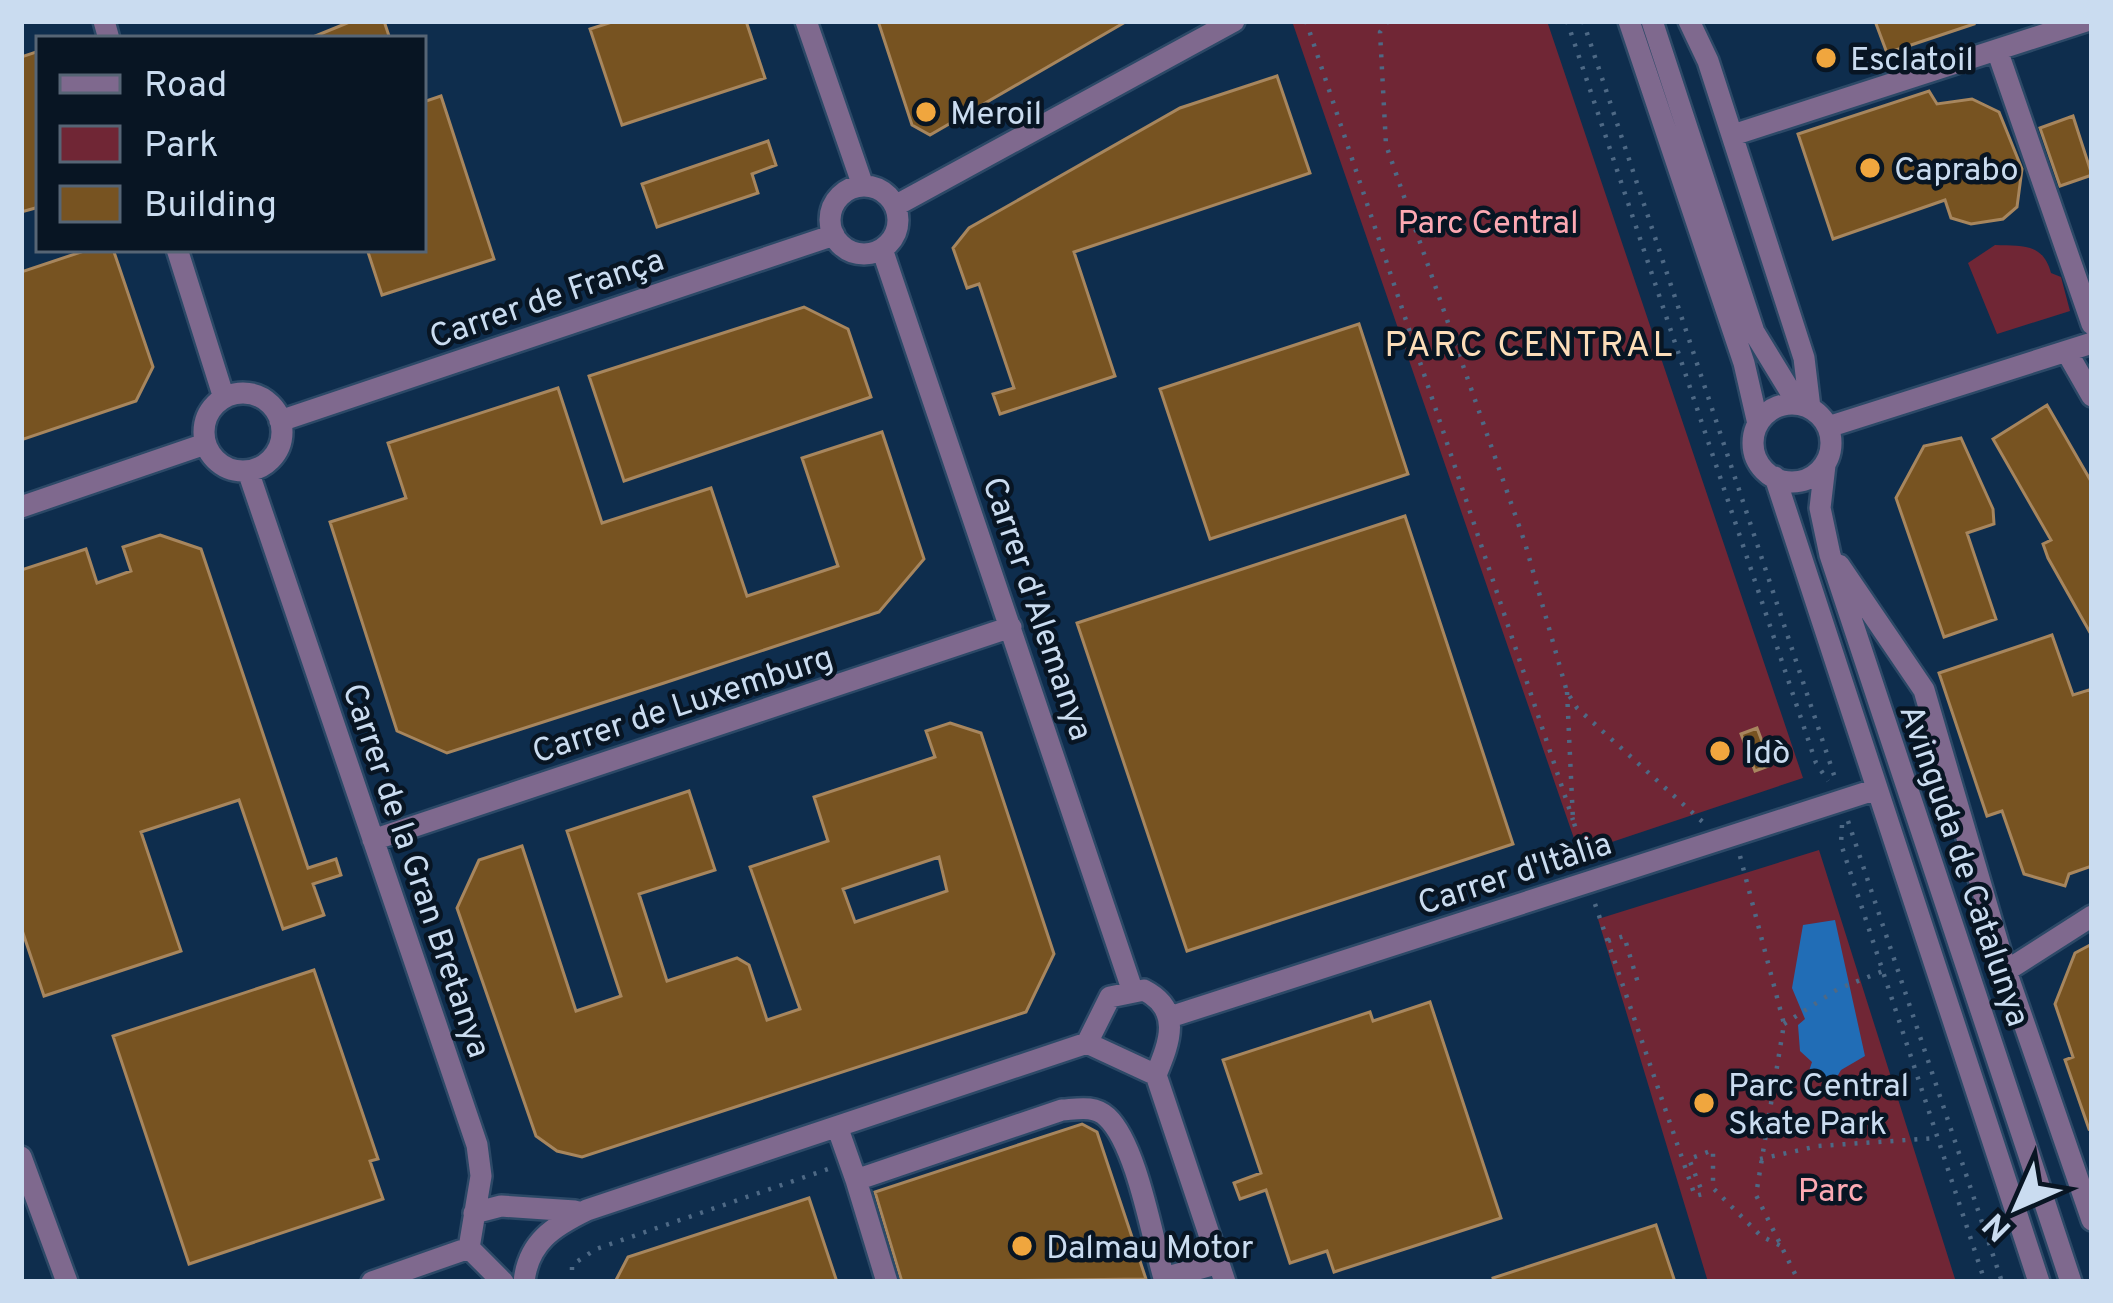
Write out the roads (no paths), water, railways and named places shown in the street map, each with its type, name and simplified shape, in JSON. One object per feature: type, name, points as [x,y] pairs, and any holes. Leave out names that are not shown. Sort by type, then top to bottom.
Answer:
[{"type":"street","points":[[806,21],[863,186]]},
{"type":"street","points":[[896,206],[1234,21]]},
{"type":"street","points":[[1629,21],[1744,363],[1758,424],[1755,454],[1775,477],[1808,479],[1825,465],[1830,453],[1828,427],[1804,406],[1754,332],[1652,21]]},
{"type":"street","points":[[1689,21],[1733,135],[1804,358],[1804,406]]},
{"type":"street","points":[[1733,135],[2086,21]]},
{"type":"street","points":[[1997,50],[2092,324]]},
{"type":"street","points":[[863,186],[885,193],[896,206],[897,230],[882,249],[855,253],[834,235],[835,202],[863,186]]},
{"type":"street","name":"Carrer de França","points":[[280,421],[834,235]]},
{"type":"street","name":"Carrer d'Alemanya","points":[[882,249],[1132,989]]},
{"type":"street","points":[[178,252],[224,398]]},
{"type":"street","points":[[1828,427],[2092,343]]},
{"type":"street","points":[[2068,354],[2092,396]]},
{"type":"street","points":[[244,393],[260,397],[280,421],[276,453],[248,471],[222,466],[205,444],[206,418],[224,398],[244,393]]},
{"type":"street","points":[[1758,424],[1775,408],[1804,406]]},
{"type":"street","points":[[21,507],[205,444]]},
{"type":"street","name":"Avinguda de Catalunya","points":[[1825,465],[1820,508],[1829,555],[2071,1282]]},
{"type":"street","name":"Carrer de la Gran Bretanya","points":[[248,471],[477,1145],[481,1176],[470,1248]]},
{"type":"street","name":"Avinguda de Catalunya","points":[[1775,477],[2039,1282]]},
{"type":"street","points":[[1829,555],[1868,603],[1924,690],[2006,971],[2092,1220]]},
{"type":"street","name":"Carrer de Luxemburg","points":[[373,840],[1011,627]]},
{"type":"street","name":"Carrer d'Itàlia","points":[[1170,1017],[1593,891],[1729,838],[1877,789]]},
{"type":"street","points":[[2006,971],[2092,916]]},
{"type":"street","points":[[856,1180],[1062,1110],[1088,1108],[1106,1116],[1125,1144],[1164,1278],[1222,1272],[1156,1075],[1170,1038],[1170,1017],[1156,996],[1132,989],[1102,1005],[1087,1043]]},
{"type":"street","points":[[474,1214],[501,1206],[564,1213],[587,1210],[838,1130],[1087,1043],[1156,1075]]},
{"type":"street","points":[[838,1130],[887,1282]]},
{"type":"street","points":[[21,1157],[67,1282]]},
{"type":"street","points":[[524,1282],[534,1247],[587,1210]]},
{"type":"street","points":[[372,1282],[470,1248],[503,1282]]},
{"type":"water","points":[[1835,920],[1865,1056],[1841,1070],[1834,1082],[1813,1080],[1808,1074],[1812,1062],[1800,1051],[1798,1025],[1805,1019],[1792,988],[1803,925]]},
{"type":"place","name":"Esclatoil","points":[[1826,58]]},
{"type":"place","name":"Meroil","points":[[926,112]]},
{"type":"place","name":"Caprabo","points":[[1870,168]]},
{"type":"place","name":"Idò","points":[[1720,751]]},
{"type":"place","name":"Parc Central Skate Park","points":[[1704,1103]]},
{"type":"place","name":"Dalmau Motor","points":[[1022,1246]]},
{"type":"district","name":"PARC CENTRAL","points":[[1530,343]]},
{"type":"park label","name":"Parc Central","points":[[1488,221]]},
{"type":"park label","name":"Parc","points":[[1831,1189]]}]
